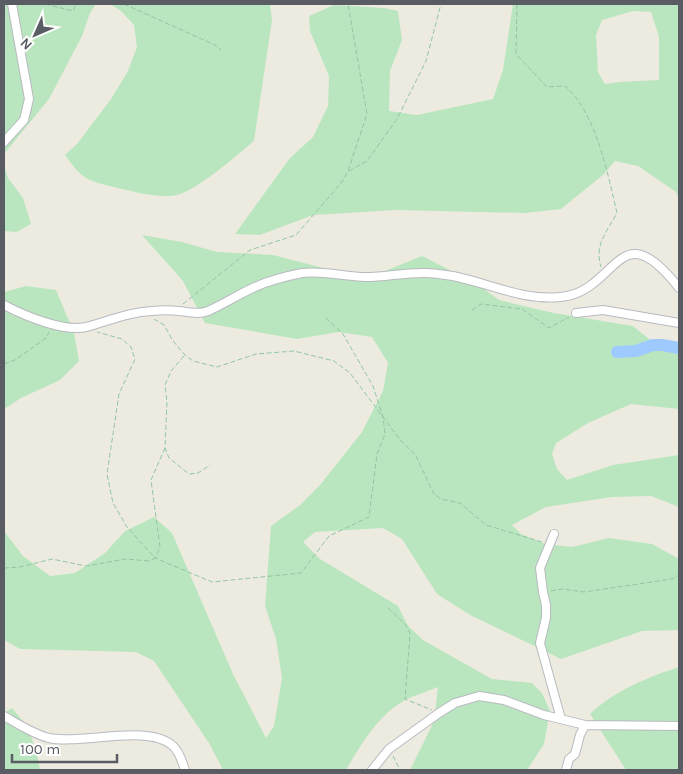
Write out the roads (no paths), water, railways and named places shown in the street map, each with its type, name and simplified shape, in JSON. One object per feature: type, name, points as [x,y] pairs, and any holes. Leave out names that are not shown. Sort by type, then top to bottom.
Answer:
[{"type":"street","points":[[4,142],[24,120],[29,99],[12,4]]},
{"type":"street","points":[[4,305],[51,324],[81,328],[137,312],[179,311],[195,314],[207,312],[256,286],[303,273],[368,277],[427,272],[454,276],[539,297],[560,297],[580,292],[595,284],[616,262],[633,254],[645,256],[655,261],[679,288]]},
{"type":"street","points":[[576,313],[603,310],[679,323]]},
{"type":"street","points":[[554,534],[540,568],[546,605],[546,618],[540,643],[561,720]]},
{"type":"street","points":[[372,770],[389,749],[439,713],[455,703],[479,696],[504,700],[561,720],[585,725],[679,726]]},
{"type":"street","points":[[4,716],[35,733],[49,738],[67,740],[144,736],[158,738],[174,746],[185,770]]},
{"type":"street","points":[[566,770],[569,759],[575,754],[585,725]]},
{"type":"waterway","points":[[617,352],[636,351],[653,345],[679,348]]}]
